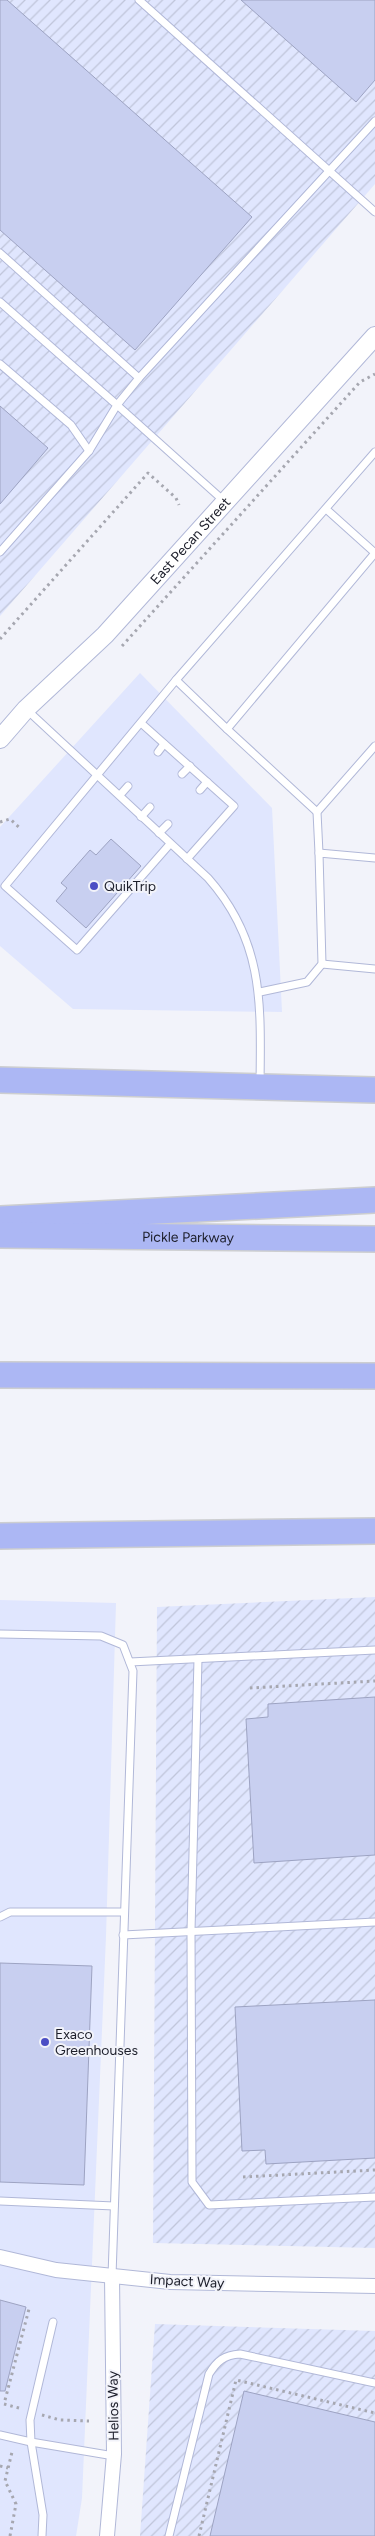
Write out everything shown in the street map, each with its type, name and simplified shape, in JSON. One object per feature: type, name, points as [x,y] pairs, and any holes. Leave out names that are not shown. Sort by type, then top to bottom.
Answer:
[{"type":"highway","points":[[0,1080],[375,1090]]},
{"type":"highway","points":[[0,1219],[375,1200]]},
{"type":"highway","name":"Pickle Parkway","points":[[0,1235],[375,1239]]},
{"type":"highway","points":[[0,1375],[372,1376]]},
{"type":"highway","points":[[0,1536],[375,1531]]},
{"type":"street","name":"East Pecan Street","points":[[0,739],[26,709],[105,634],[226,503],[375,336]]},
{"type":"street","name":"Impact Way","points":[[0,2257],[56,2270],[170,2282],[375,2286]]},
{"type":"street","name":"Helios Way","points":[[107,2536],[114,2456],[112,2276]]},
{"type":"lane","points":[[139,0],[375,212]]},
{"type":"lane","points":[[0,552],[89,451],[117,404],[139,378],[375,121]]},
{"type":"lane","points":[[0,253],[139,378]]},
{"type":"lane","points":[[0,302],[117,404],[226,503]]},
{"type":"lane","points":[[0,364],[71,425],[89,451]]},
{"type":"lane","points":[[170,844],[77,950],[5,886],[96,774],[176,680],[375,452]]},
{"type":"lane","points":[[227,729],[375,553],[326,509]]},
{"type":"lane","points":[[176,680],[317,812]]},
{"type":"lane","points":[[26,709],[187,859],[224,896],[239,920],[260,992],[260,1086]]},
{"type":"lane","points":[[141,722],[234,806],[187,859]]},
{"type":"lane","points":[[158,752],[164,744]]},
{"type":"lane","points":[[260,992],[307,982],[322,964],[317,812],[375,746]]},
{"type":"lane","points":[[182,774],[190,766]]},
{"type":"lane","points":[[200,790],[208,782]]},
{"type":"lane","points":[[120,795],[128,786]]},
{"type":"lane","points":[[141,816],[150,808]]},
{"type":"lane","points":[[159,833],[168,824]]},
{"type":"lane","points":[[319,853],[375,858]]},
{"type":"lane","points":[[322,964],[375,969]]},
{"type":"lane","points":[[0,1634],[101,1636],[123,1646],[133,1671],[112,2276]]},
{"type":"lane","points":[[130,1662],[375,1650]]},
{"type":"lane","points":[[198,1659],[191,1931],[192,2182],[209,2205],[375,2196]]},
{"type":"lane","points":[[0,1917],[10,1912],[124,1912]]},
{"type":"lane","points":[[123,1935],[375,1922]]},
{"type":"lane","points":[[0,2201],[114,2206]]},
{"type":"lane","points":[[42,2536],[43,2515],[31,2442],[30,2420],[53,2322]]},
{"type":"lane","points":[[169,2536],[209,2374],[220,2360],[228,2355],[240,2354],[375,2383]]},
{"type":"lane","points":[[0,2435],[114,2456]]},
{"type":"path","points":[[122,646],[360,382],[375,374]]},
{"type":"path","points":[[0,639],[148,473],[176,498],[179,505]]},
{"type":"path","points":[[0,822],[10,819],[21,829]]},
{"type":"path","points":[[250,1688],[375,1681]]},
{"type":"path","points":[[243,2177],[375,2170]]},
{"type":"path","points":[[20,2408],[4,2404],[29,2309]]},
{"type":"path","points":[[199,2536],[236,2380],[375,2413]]},
{"type":"path","points":[[42,2415],[60,2420],[89,2421]]},
{"type":"path","points":[[10,2536],[16,2511],[16,2504],[6,2487],[12,2452]]},
{"type":"path","points":[[0,2466],[8,2468]]},
{"type":"shaded area","points":[[0,0],[375,0],[375,184],[0,616]]},
{"type":"shaded area","points":[[140,673],[272,808],[282,1012],[73,1009],[0,946],[0,827]]},
{"type":"shaded area","points":[[375,1597],[375,2248],[153,2243],[157,1607]]},
{"type":"shaded area","points":[[0,1600],[116,1603],[106,1936],[82,2498],[76,2536],[0,2536]]},
{"type":"shaded area","points":[[155,2324],[375,2331],[375,2536],[140,2536]]},
{"type":"building","points":[[0,0],[7,0],[252,217],[135,350],[0,230]]},
{"type":"building","points":[[241,0],[375,0],[375,80],[356,102]]},
{"type":"building","points":[[0,406],[48,448],[0,504]]},
{"type":"building","name":"QuikTrip","points":[[111,839],[141,866],[86,928],[56,901],[67,888],[61,883],[90,850],[96,855]]},
{"type":"building","points":[[375,1697],[375,1855],[254,1863],[246,1719],[268,1717],[268,1704]]},
{"type":"building","name":"Exaco Greenhouses","points":[[0,1963],[92,1966],[84,2185],[0,2182]]},
{"type":"building","points":[[375,2000],[375,2158],[266,2164],[265,2150],[242,2151],[235,2007]]},
{"type":"building","points":[[0,2300],[26,2307],[5,2391],[0,2391]]},
{"type":"building","points":[[244,2391],[375,2422],[375,2536],[210,2536]]},
{"type":"place","name":"QuikTrip","points":[[94,886]]},
{"type":"place","name":"Exaco Greenhouses","points":[[45,2042]]}]
